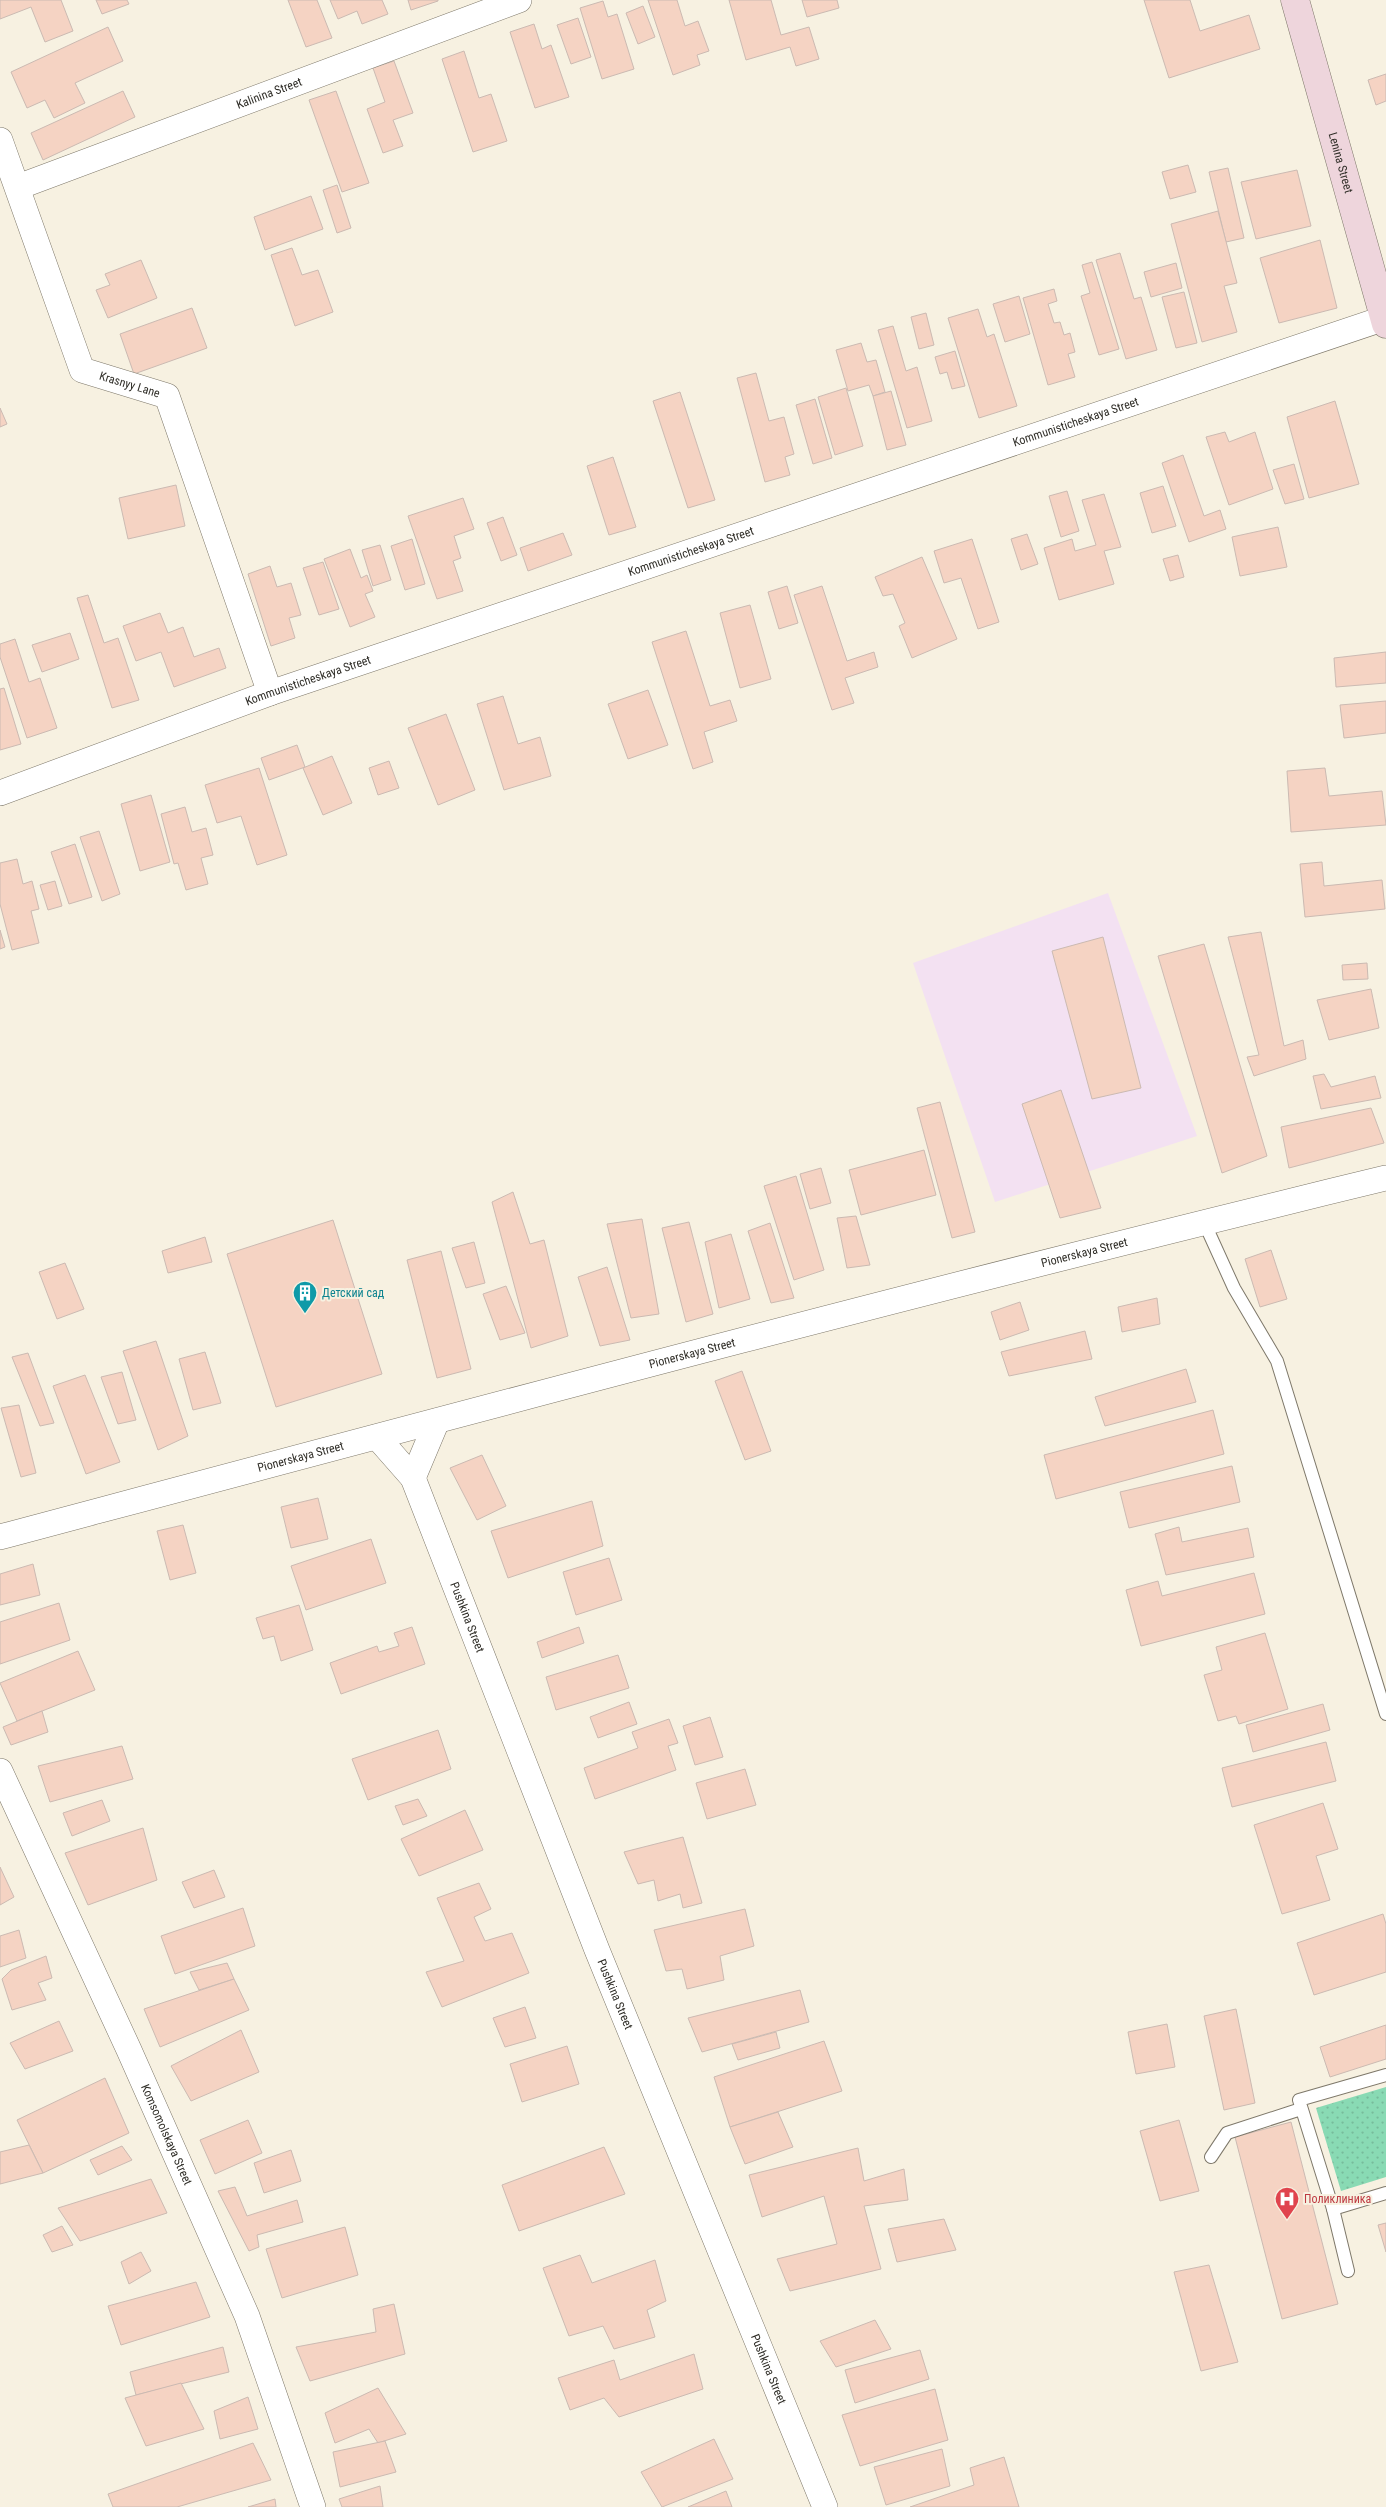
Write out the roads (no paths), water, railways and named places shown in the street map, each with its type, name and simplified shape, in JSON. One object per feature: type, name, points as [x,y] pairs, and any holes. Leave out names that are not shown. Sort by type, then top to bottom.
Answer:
[{"type":"street","name":"Kalinina Street","points":[[18,187],[519,0]]},
{"type":"street","name":"Lenina Street","points":[[1295,0],[1385,321]]},
{"type":"street","name":"Krasnyy Lane","points":[[0,140],[82,370],[167,396],[270,693]]},
{"type":"street","name":"Kommunisticheskaya Street","points":[[0,793],[270,693],[1385,321]]},
{"type":"street","name":"Pionerskaya Street","points":[[0,1537],[377,1436],[1204,1222],[1386,1178]]},
{"type":"street","points":[[413,1478],[438,1421]]},
{"type":"street","name":"Pushkina Street","points":[[377,1436],[413,1478],[597,1950],[825,2507]]},
{"type":"street","name":"Komsomolskaya Street","points":[[0,1771],[133,2059],[247,2316],[313,2507]]},
{"type":"lane","points":[[1204,1222],[1234,1288],[1277,1361],[1386,1714]]},
{"type":"lane","points":[[1348,2271],[1333,2209],[1300,2109],[1299,2100],[1386,2075]]},
{"type":"lane","points":[[1211,2157],[1227,2133],[1300,2109]]},
{"type":"lane","points":[[1333,2209],[1386,2193]]},
{"type":"place","name":"Детский сад","points":[[305,1314]]},
{"type":"place","name":"Поликлиника","points":[[1287,2220]]}]
